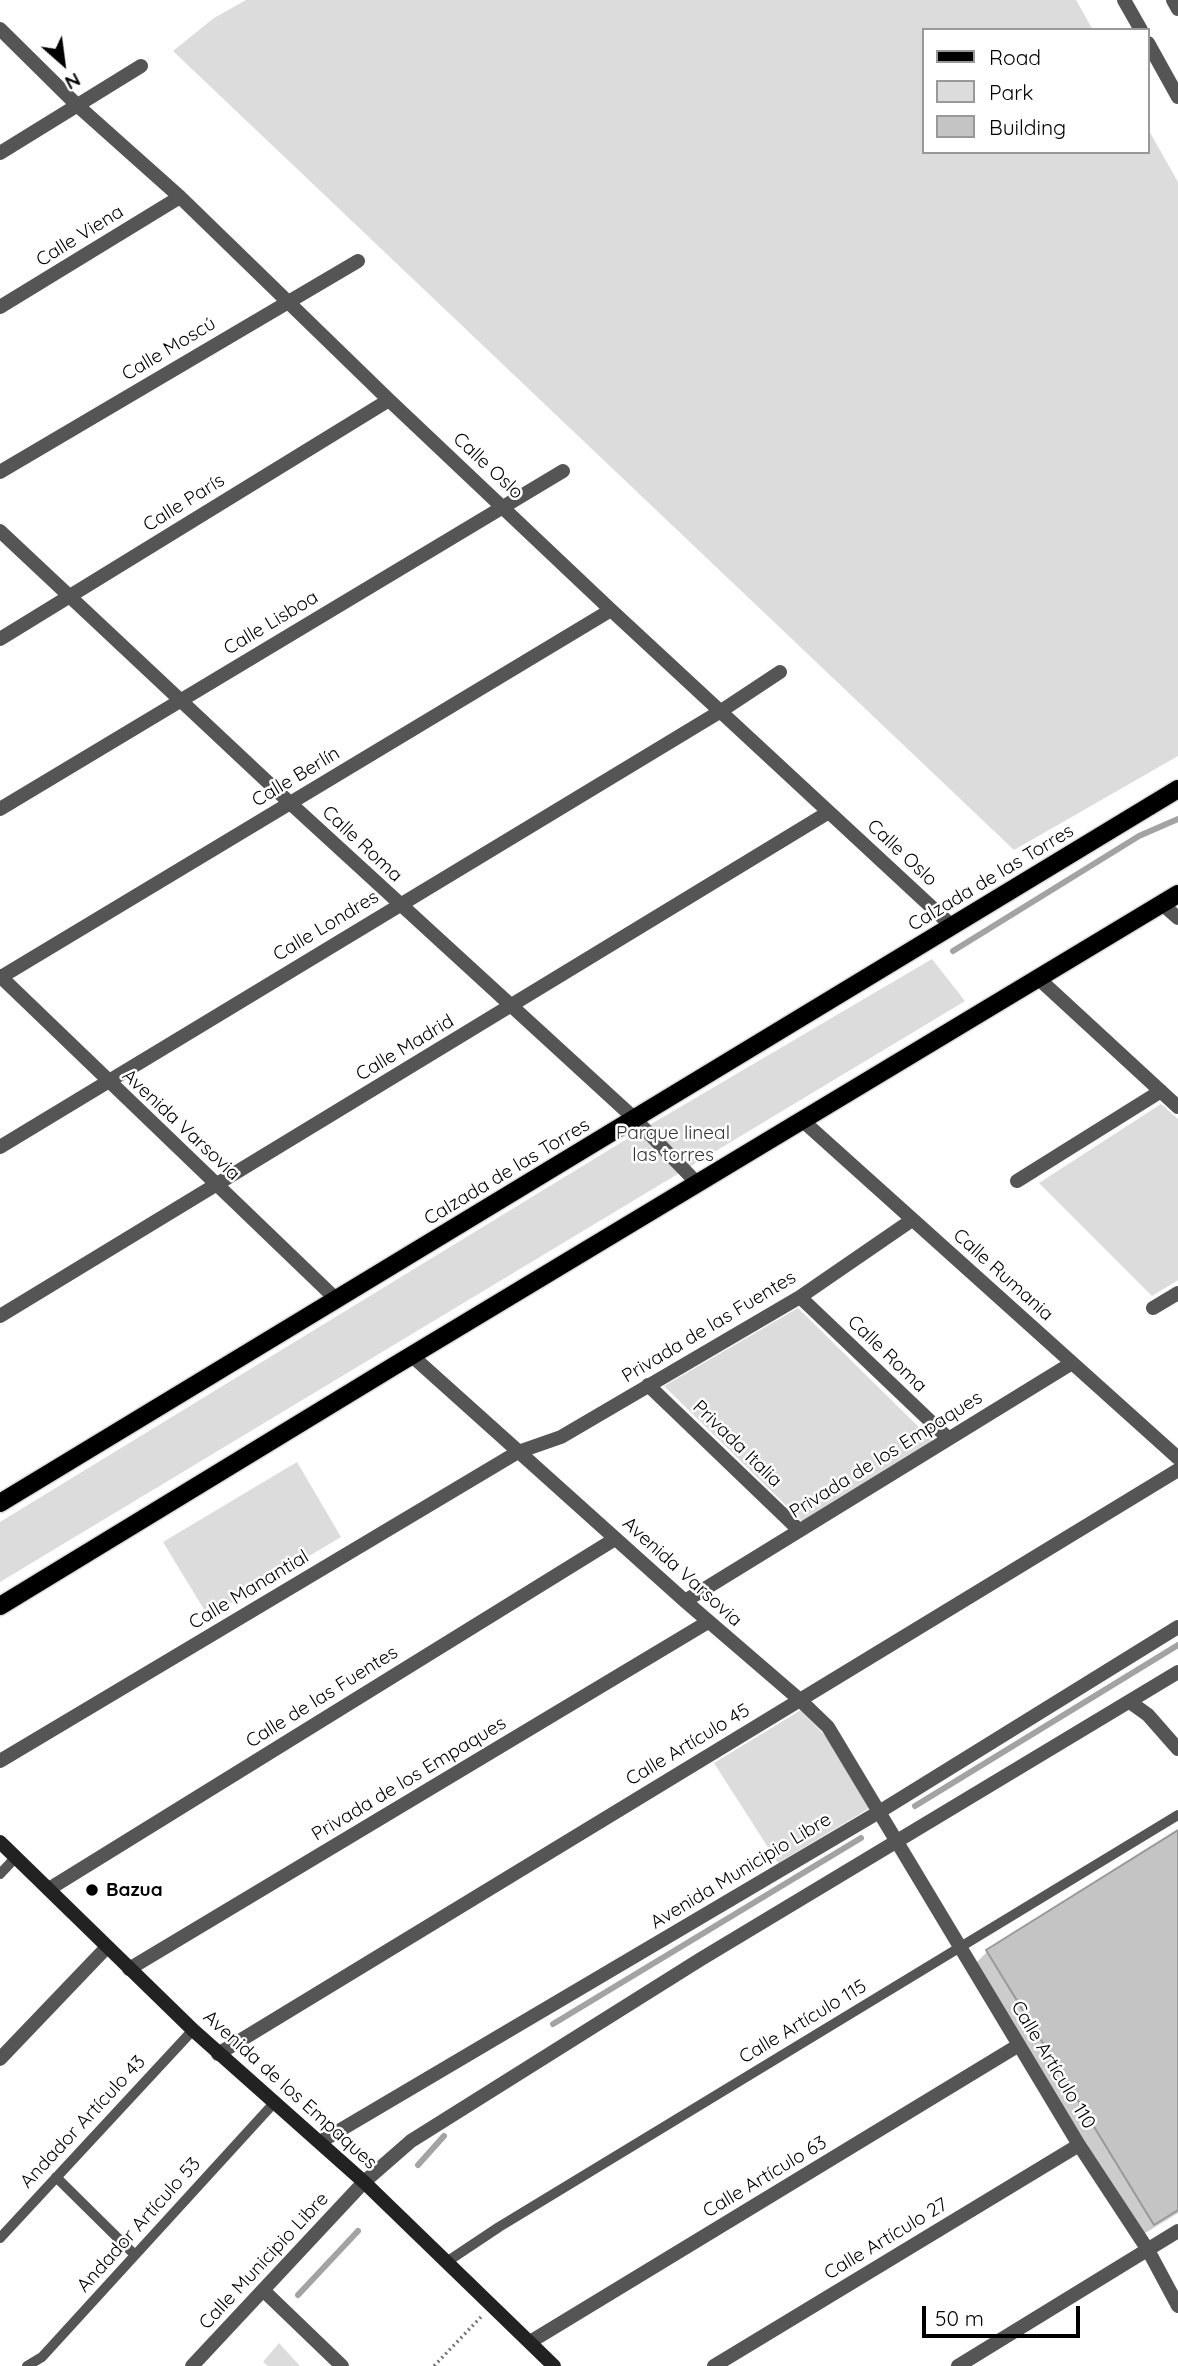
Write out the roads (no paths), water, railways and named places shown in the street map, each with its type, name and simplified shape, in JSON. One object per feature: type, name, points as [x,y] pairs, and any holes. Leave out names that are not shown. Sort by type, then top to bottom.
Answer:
[{"type":"main road","name":"Calzada de las Torres","points":[[0,1503],[1178,789]]},
{"type":"main road","points":[[0,1606],[411,1355],[1178,894]]},
{"type":"main road","name":"Avenida de los Empaques","points":[[0,1842],[218,2054],[364,2182],[554,2366]]},
{"type":"street","points":[[1124,0],[1140,28]]},
{"type":"street","points":[[1173,0],[1178,9]]},
{"type":"street","name":"Calle Oslo","points":[[0,29],[78,106],[180,197],[611,610],[953,927]]},
{"type":"street","points":[[1150,47],[1178,97]]},
{"type":"street","points":[[0,153],[141,66]]},
{"type":"street","name":"Calle Viena","points":[[0,307],[180,197]]},
{"type":"street","name":"Calle Moscú","points":[[0,472],[358,261]]},
{"type":"street","name":"Calle París","points":[[0,639],[389,400]]},
{"type":"street","name":"Calle Lisboa","points":[[0,809],[563,471]]},
{"type":"street","name":"Calle Roma","points":[[0,531],[399,904],[635,1119],[698,1184]]},
{"type":"street","name":"Calle Berlín","points":[[0,977],[611,610]]},
{"type":"street","name":"Calle Londres","points":[[0,1147],[721,711],[780,672]]},
{"type":"street","name":"Calle Madrid","points":[[0,1316],[829,812]]},
{"type":"street","points":[[1162,904],[1178,918]]},
{"type":"street","name":"Avenida Varsovia","points":[[0,977],[337,1300]]},
{"type":"street","points":[[1039,979],[1178,1107]]},
{"type":"street","points":[[1017,1181],[1161,1091]]},
{"type":"street","name":"Calle Rumania","points":[[803,1121],[1178,1458]]},
{"type":"street","name":"Privada de las Fuentes","points":[[518,1452],[561,1437],[800,1297],[912,1220]]},
{"type":"street","points":[[1153,1308],[1178,1293]]},
{"type":"street","name":"Calle Roma","points":[[800,1297],[949,1439]]},
{"type":"street","name":"Avenida Varsovia","points":[[411,1355],[828,1727],[897,1843]]},
{"type":"street","name":"Privada de los Empaques","points":[[685,1601],[1072,1363]]},
{"type":"street","name":"Privada Italia","points":[[648,1385],[800,1530]]},
{"type":"street","name":"Calle Manantial","points":[[0,1761],[518,1452]]},
{"type":"street","name":"Calle Artículo 45","points":[[218,2054],[1178,1471]]},
{"type":"street","name":"Calle de las Fuentes","points":[[49,1889],[615,1539]]},
{"type":"street","name":"Privada de los Empaques","points":[[129,1969],[708,1622]]},
{"type":"street","name":"Avenida Municipio Libre","points":[[320,2142],[879,1812],[1178,1627]]},
{"type":"street","points":[[364,2182],[411,2141],[526,2067],[1178,1672]]},
{"type":"street","points":[[1130,1702],[1147,1715],[1178,1749]]},
{"type":"street","name":"Calle Artículo 110","points":[[897,1843],[1079,2145],[1148,2249],[1178,2306]]},
{"type":"street","points":[[0,2059],[107,1947]]},
{"type":"street","name":"Calle Artículo 63","points":[[530,2342],[1019,2045]]},
{"type":"street","name":"Calle Artículo 27","points":[[714,2366],[1079,2145]]},
{"type":"street","name":"Calle Municipio Libre","points":[[192,2366],[364,2182]]},
{"type":"street","points":[[958,2366],[1178,2231]]},
{"type":"street","points":[[264,2291],[342,2366]]},
{"type":"lane","name":"Calle Artículo 115","points":[[447,2261],[1178,1815]]},
{"type":"lane","points":[[0,1874],[16,1857]]},
{"type":"lane","name":"Andador Artículo 43","points":[[0,2238],[193,2030]]},
{"type":"lane","name":"Andador Artículo 53","points":[[27,2366],[43,2357],[274,2103]]},
{"type":"lane","points":[[55,2177],[135,2255]]},
{"type":"waterway","points":[[953,951],[1139,836],[1178,819]]},
{"type":"waterway","points":[[915,1806],[1178,1645]]},
{"type":"waterway","points":[[553,2024],[861,1838]]},
{"type":"waterway","points":[[418,2165],[444,2136]]},
{"type":"waterway","points":[[298,2295],[358,2231]]},
{"type":"place","name":"Bazua","points":[[92,1890]]},
{"type":"park label","name":"Parque lineal las torres","points":[[673,1144]]}]
